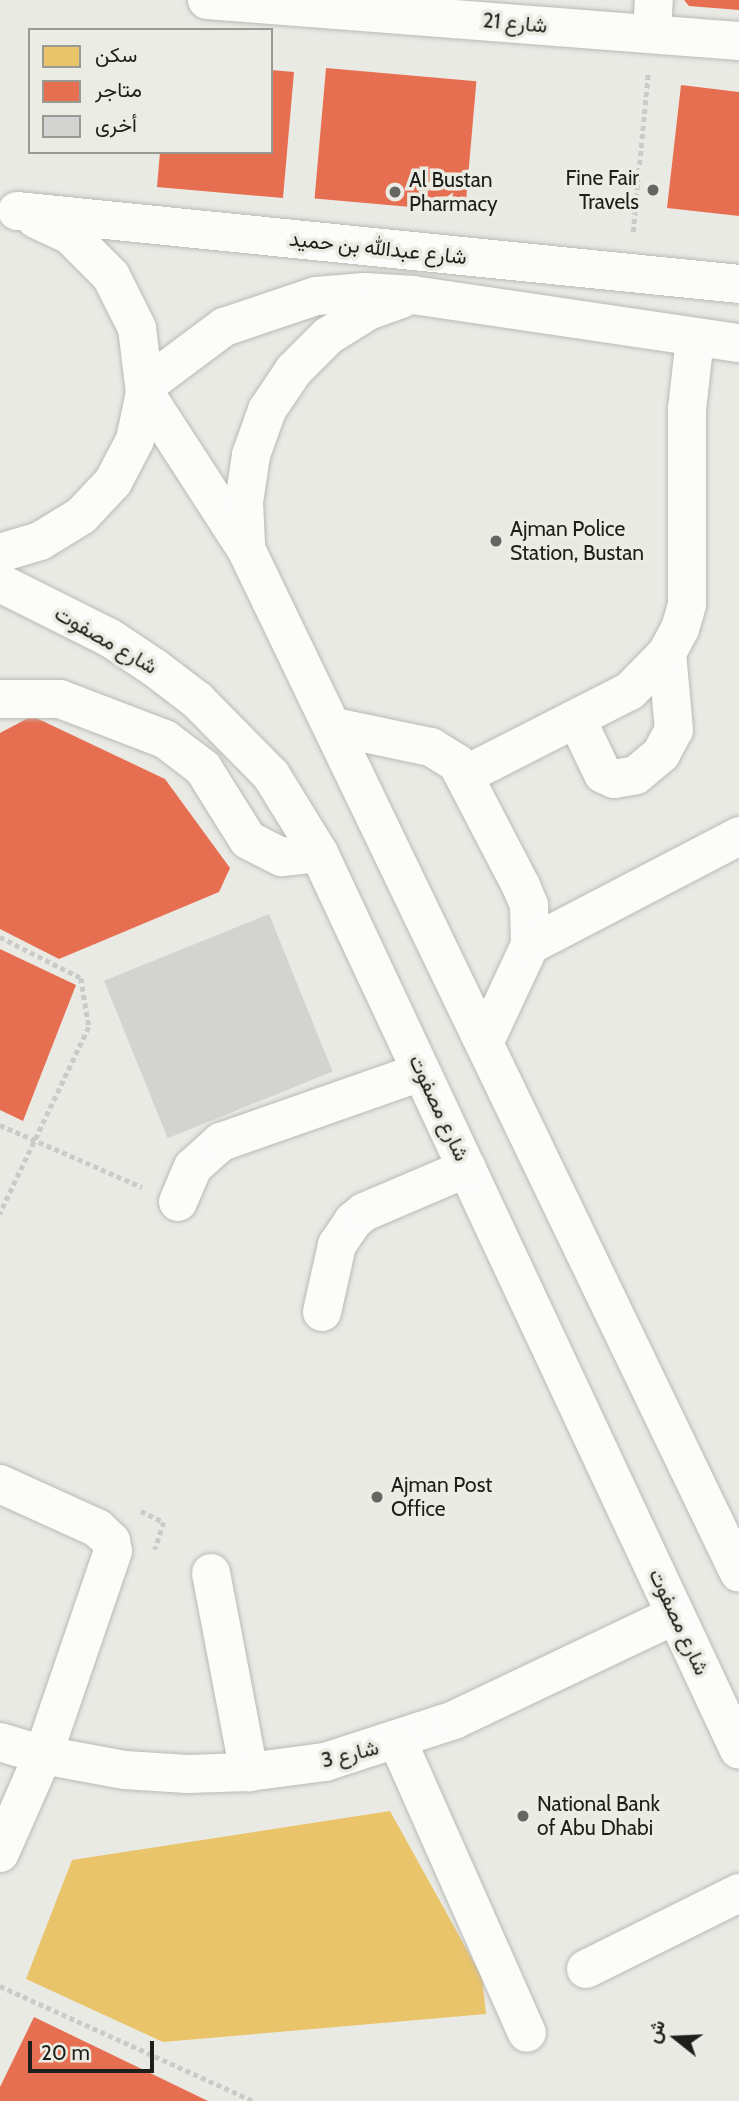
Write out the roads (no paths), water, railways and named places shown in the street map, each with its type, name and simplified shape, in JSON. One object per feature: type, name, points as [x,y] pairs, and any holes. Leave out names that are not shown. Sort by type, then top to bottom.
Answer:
[{"type":"street","name":"شارع 21","points":[[207,0],[653,17],[739,41]]},
{"type":"street","name":"شارع عبدالله بن حميد","points":[[9,209],[739,284]]},
{"type":"street","points":[[0,553],[40,541],[71,523],[113,482],[135,440],[145,390],[137,328],[111,276],[70,235],[9,209]]},
{"type":"street","name":"شارع عبدالله بن حميد","points":[[145,390],[224,327],[269,309],[316,296],[365,292],[413,295],[695,339],[739,343]]},
{"type":"street","points":[[246,550],[244,502],[251,455],[268,410],[287,380],[328,336],[368,311],[413,295]]},
{"type":"street","points":[[467,774],[630,691],[667,653],[687,604],[687,409],[695,339]]},
{"type":"street","points":[[145,390],[246,550],[335,727],[739,1573]]},
{"type":"street","name":"شارع مصفوت","points":[[0,583],[110,638],[197,700],[271,775],[319,853],[739,1750]]},
{"type":"street","points":[[577,720],[603,774],[614,779],[636,775],[661,754],[674,730],[667,653]]},
{"type":"street","points":[[0,699],[60,699],[165,739],[202,768],[248,840],[282,857],[319,853]]},
{"type":"street","points":[[335,727],[431,747],[445,753],[467,774],[529,905],[530,945],[485,1041]]},
{"type":"street","points":[[530,945],[739,836]]},
{"type":"street","points":[[178,1202],[193,1167],[221,1142],[421,1072]]},
{"type":"street","points":[[322,1312],[337,1245],[353,1221],[364,1212],[467,1168]]},
{"type":"street","points":[[0,1485],[97,1528],[111,1541],[113,1551],[43,1755],[0,1853]]},
{"type":"street","points":[[211,1573],[250,1772]]},
{"type":"street","name":"شارع 3","points":[[0,1742],[43,1755],[125,1770],[250,1772],[325,1762],[398,1742],[454,1720],[675,1615]]},
{"type":"street","points":[[398,1742],[527,2033]]},
{"type":"street","points":[[586,1969],[739,1894]]},
{"type":"place","name":"Fine Fair Travels","points":[[653,190]]},
{"type":"place","name":"Al Bustan Pharmacy","points":[[395,192]]},
{"type":"place","name":"Ajman Police Station, Bustan","points":[[496,541]]},
{"type":"place","name":"Ajman Post Office","points":[[377,1497]]},
{"type":"place","name":"National Bank of Abu Dhabi","points":[[523,1816]]}]
